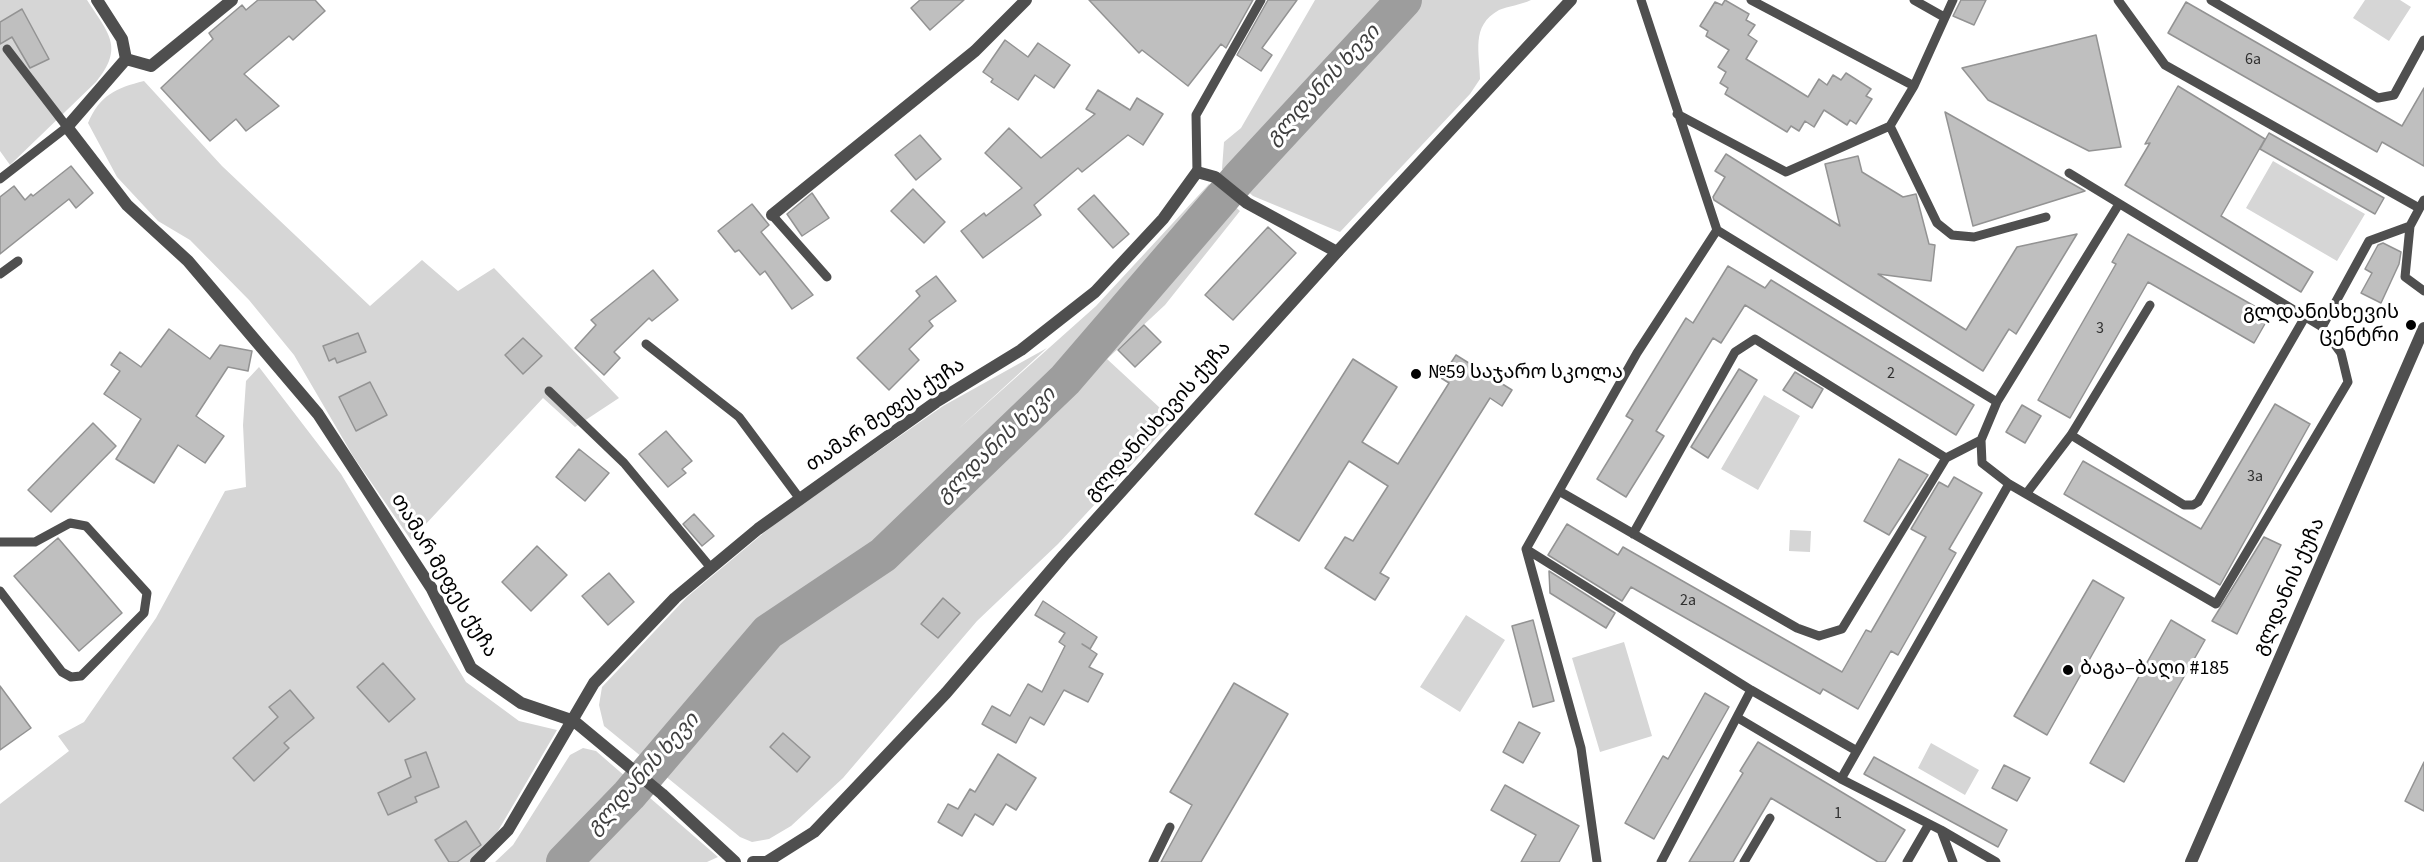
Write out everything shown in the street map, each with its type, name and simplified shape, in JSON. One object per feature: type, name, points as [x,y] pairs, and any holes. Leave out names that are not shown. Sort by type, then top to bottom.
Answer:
[{"type":"street","points":[[97,0],[122,39],[126,59]]},
{"type":"street","points":[[126,59],[151,66],[232,0]]},
{"type":"street","points":[[772,215],[975,51],[1026,0]]},
{"type":"street","name":"გლდანისხევის ქუჩა","points":[[769,861],[814,832],[946,693],[1065,555],[1337,252],[1571,0]]},
{"type":"street","points":[[67,127],[126,59]]},
{"type":"street","name":"თამარ მეფეს ქუჩა","points":[[67,127],[127,205],[188,261],[318,414],[432,589],[471,668],[521,703],[574,722],[594,683],[675,598],[758,529],[936,402],[1021,350],[1095,292],[1163,219],[1197,172]]},
{"type":"street","points":[[1197,172],[1215,177],[1247,203],[1337,252]]},
{"type":"street","name":"გლდანის ქუჩა","points":[[2191,862],[2424,328]]},
{"type":"street","points":[[476,862],[508,830],[574,722],[662,794],[735,862]]},
{"type":"street","points":[[753,862],[769,861]]},
{"type":"lane","points":[[1197,172],[1196,115],[1261,0]]},
{"type":"lane","points":[[1641,0],[1717,230],[1997,402]]},
{"type":"lane","points":[[1751,0],[1914,86]]},
{"type":"lane","points":[[1914,0],[1944,17]]},
{"type":"lane","points":[[1677,114],[1786,172],[1890,126],[1914,86],[1953,0]]},
{"type":"lane","points":[[2118,0],[2164,65],[2422,204],[2410,226],[2405,277],[2424,291]]},
{"type":"lane","points":[[2211,0],[2379,98],[2394,94],[2424,40]]},
{"type":"lane","points":[[0,179],[67,127],[7,50]]},
{"type":"lane","points":[[1890,126],[1937,223],[1952,235],[1974,237],[2046,217]]},
{"type":"lane","points":[[2069,173],[2322,327],[2341,353],[2348,382],[2216,604],[2009,484],[1982,463],[1981,440],[1997,402],[2119,204]]},
{"type":"lane","points":[[772,215],[827,278]]},
{"type":"lane","points":[[2322,327],[2368,241],[2410,226]]},
{"type":"lane","points":[[1597,862],[1581,748],[1526,549],[1636,353],[1717,230]]},
{"type":"lane","points":[[0,274],[18,261]]},
{"type":"lane","points":[[2026,494],[2071,435],[2150,305]]},
{"type":"lane","points":[[2071,435],[2184,505],[2193,505],[2198,502],[2305,317]]},
{"type":"lane","points":[[1633,534],[1735,352],[1755,339],[1946,458]]},
{"type":"lane","points":[[646,344],[739,417],[800,499]]},
{"type":"lane","points":[[549,391],[624,463],[711,568]]},
{"type":"lane","points":[[1559,491],[1797,628],[1819,636],[1842,629],[1946,458],[1981,440]]},
{"type":"lane","points":[[1841,779],[2009,484]]},
{"type":"lane","points":[[0,591],[62,672],[71,676],[81,676],[144,613],[147,593],[86,526],[70,523],[35,542],[1,544]]},
{"type":"lane","points":[[1526,549],[1751,690],[1857,751]]},
{"type":"lane","points":[[1661,862],[1751,690]]},
{"type":"lane","points":[[1738,718],[1841,779],[1941,830],[1996,862]]},
{"type":"lane","points":[[1744,862],[1770,818]]},
{"type":"lane","points":[[1907,862],[1929,824]]},
{"type":"lane","points":[[1153,862],[1170,827]]},
{"type":"lane","points":[[1941,830],[1953,862]]},
{"type":"shaded area","points":[[0,0],[87,0],[107,31],[111,49],[105,70],[96,82],[10,165],[0,151]]},
{"type":"shaded area","points":[[1315,0],[1531,0],[1499,10],[1490,16],[1480,32],[1478,50],[1480,79],[1470,94],[1340,232],[1253,196],[1222,169],[1224,142],[1241,128]]},
{"type":"shaded area","points":[[2365,0],[2400,0],[2411,7],[2389,41],[2353,18]]},
{"type":"shaded area","points":[[144,81],[222,166],[370,306],[422,260],[458,291],[494,268],[619,398],[575,427],[543,398],[411,540],[353,456],[294,355],[249,300],[190,240],[158,221],[117,177],[88,123],[98,106],[110,94]]},
{"type":"shaded area","points":[[2273,161],[2365,214],[2337,261],[2246,208]]},
{"type":"shaded area","points":[[1209,184],[1240,211],[1165,305],[1107,359],[1173,420],[1058,544],[977,621],[843,778],[791,826],[769,839],[752,842],[740,837],[604,726],[599,705],[602,687],[687,597],[778,521],[943,406],[1047,348],[956,431],[1096,306]]},
{"type":"shaded area","points":[[259,367],[341,474],[466,682],[519,721],[557,730],[488,848],[472,862],[0,862],[0,804],[69,751],[58,736],[84,722],[156,618],[225,491],[246,487],[243,425],[246,381]]},
{"type":"shaded area","points":[[1764,395],[1800,416],[1758,490],[1721,469]]},
{"type":"shaded area","points":[[1790,530],[1811,531],[1810,552],[1789,551]]},
{"type":"shaded area","points":[[1466,615],[1505,640],[1460,712],[1420,687]]},
{"type":"shaded area","points":[[1624,642],[1652,736],[1600,752],[1572,658]]},
{"type":"shaded area","points":[[1931,743],[1979,770],[1965,795],[1918,768]]},
{"type":"shaded area","points":[[583,748],[596,751],[718,857],[707,862],[495,862],[513,845],[570,755]]},
{"type":"building","points":[[258,0],[315,0],[325,11],[293,40],[289,36],[244,74],[279,106],[246,131],[236,119],[210,141],[161,88],[213,39],[209,33],[242,5],[246,10]]},
{"type":"building","points":[[920,0],[964,0],[930,30],[911,8]]},
{"type":"building","points":[[1089,0],[1253,0],[1226,48],[1221,44],[1188,86],[1142,50],[1139,53]]},
{"type":"building","points":[[1268,0],[1297,0],[1262,48],[1272,55],[1261,71],[1237,55]]},
{"type":"building","points":[[1725,0],[1749,14],[1746,20],[1755,25],[1748,35],[1757,41],[1746,59],[1808,97],[1819,79],[1827,85],[1833,75],[1841,80],[1846,73],[1871,89],[1866,96],[1872,99],[1856,124],[1850,120],[1847,125],[1824,110],[1814,127],[1805,121],[1799,131],[1791,126],[1787,132],[1725,94],[1728,88],[1720,83],[1726,72],[1718,67],[1729,50],[1706,36],[1708,31],[1700,26],[1715,2],[1722,5]]},
{"type":"building","points":[[1961,0],[1986,0],[1974,25],[1953,16]]},
{"type":"building","points":[[2186,2],[2402,126],[2424,88],[2424,166],[2382,142],[2377,152],[2168,33]]},
{"type":"building","points":[[22,9],[49,59],[30,68],[12,37],[0,44],[0,22]]},
{"type":"building","points":[[2096,35],[2121,147],[2089,151],[1988,100],[1962,68]]},
{"type":"building","points":[[1005,40],[1028,57],[1038,43],[1070,65],[1054,88],[1035,75],[1018,100],[991,82],[993,79],[983,72]]},
{"type":"building","points":[[2178,86],[2265,139],[2221,216],[2313,272],[2301,292],[2125,185],[2150,143],[2145,144]]},
{"type":"building","points":[[1098,90],[1130,110],[1137,98],[1163,114],[1143,145],[1128,135],[1082,172],[1078,168],[1034,205],[1041,215],[983,258],[961,231],[984,213],[986,216],[1022,188],[985,153],[1009,128],[1041,158],[1095,114],[1086,109]]},
{"type":"building","points":[[1945,112],[2085,191],[1973,226]]},
{"type":"building","points":[[2269,133],[2384,198],[2375,214],[2260,149]]},
{"type":"building","points":[[920,135],[941,159],[916,180],[895,155]]},
{"type":"building","points":[[1726,154],[1840,226],[1825,164],[1858,156],[1862,172],[1903,197],[1916,194],[1929,244],[1935,245],[1931,281],[1878,274],[1966,330],[2017,247],[2077,234],[2016,334],[2009,329],[1983,371],[1714,200],[1713,197],[1725,177],[1715,171]]},
{"type":"building","points":[[71,166],[93,193],[76,208],[69,199],[0,254],[0,197],[14,186],[25,200]]},
{"type":"building","points":[[913,189],[945,222],[924,243],[891,211]]},
{"type":"building","points":[[812,193],[829,218],[802,236],[787,214]]},
{"type":"building","points":[[1094,195],[1129,234],[1113,248],[1078,209]]},
{"type":"building","points":[[752,204],[769,225],[761,232],[813,295],[792,309],[765,271],[760,275],[739,250],[735,252],[718,231]]},
{"type":"building","points":[[1268,227],[1296,253],[1233,320],[1205,295]]},
{"type":"building","points":[[2128,234],[2270,315],[2254,343],[2148,282],[2070,418],[2038,400],[2116,264],[2112,262]]},
{"type":"building","points":[[2383,243],[2401,252],[2399,264],[2381,303],[2361,293],[2372,273],[2365,269],[2378,245]]},
{"type":"building","points":[[1728,266],[1765,288],[1771,280],[1974,405],[1956,435],[1745,305],[1721,343],[1713,338],[1656,431],[1664,436],[1626,497],[1597,479],[1633,420],[1626,416],[1686,318],[1693,323]]},
{"type":"building","points":[[653,270],[678,300],[652,321],[649,318],[614,352],[620,358],[604,375],[575,348],[596,325],[591,320]]},
{"type":"building","points":[[936,276],[956,301],[929,321],[933,326],[909,349],[919,360],[889,390],[857,358],[920,296],[916,291]]},
{"type":"building","points":[[1144,325],[1161,342],[1135,367],[1118,350]]},
{"type":"building","points":[[169,329],[210,359],[220,345],[252,351],[248,371],[228,367],[196,416],[224,436],[205,463],[178,445],[154,483],[116,459],[141,419],[104,394],[120,371],[111,365],[120,352],[141,367]]},
{"type":"building","points":[[358,333],[366,352],[337,363],[335,358],[329,361],[323,346]]},
{"type":"building","points":[[523,338],[542,356],[523,374],[505,355]]},
{"type":"building","points":[[1456,355],[1512,390],[1502,406],[1490,398],[1380,573],[1389,578],[1375,600],[1325,568],[1345,537],[1353,541],[1388,486],[1349,461],[1299,541],[1255,514],[1353,359],[1397,387],[1362,442],[1398,464],[1449,383],[1441,378]]},
{"type":"building","points":[[1739,369],[1757,380],[1708,458],[1691,447]]},
{"type":"building","points":[[1795,372],[1823,389],[1812,408],[1783,390]]},
{"type":"building","points":[[370,382],[387,415],[356,431],[339,397]]},
{"type":"building","points":[[2275,404],[2310,424],[2220,585],[2064,494],[2083,461],[2201,529]]},
{"type":"building","points":[[2022,405],[2041,416],[2025,443],[2006,432]]},
{"type":"building","points":[[93,423],[116,446],[51,512],[28,490]]},
{"type":"building","points":[[666,431],[692,461],[682,469],[686,473],[668,487],[639,454]]},
{"type":"building","points":[[579,449],[609,473],[585,501],[556,477]]},
{"type":"building","points":[[1899,459],[1928,475],[1889,535],[1864,521]]},
{"type":"building","points":[[1954,477],[1982,493],[1949,549],[1956,553],[1898,655],[1891,651],[1858,709],[1823,689],[1820,694],[1631,587],[1622,601],[1548,555],[1567,524],[1618,555],[1623,547],[1842,672],[1866,630],[1871,632],[1926,537],[1911,529],[1939,482],[1948,487]]},
{"type":"building","points":[[694,514],[714,536],[702,546],[683,524]]},
{"type":"building","points":[[2264,537],[2281,545],[2237,634],[2212,621]]},
{"type":"building","points":[[58,538],[122,613],[79,651],[14,576]]},
{"type":"building","points":[[537,546],[567,575],[531,611],[502,582]]},
{"type":"building","points":[[1549,571],[1615,613],[1606,628],[1550,593]]},
{"type":"building","points":[[609,573],[634,602],[608,625],[582,596]]},
{"type":"building","points":[[2093,580],[2124,598],[2047,735],[2014,716]]},
{"type":"building","points":[[943,598],[960,613],[938,638],[921,624]]},
{"type":"building","points":[[1043,601],[1097,637],[1090,649],[1082,644],[1097,654],[1089,667],[1103,674],[1088,702],[1064,690],[1044,725],[1030,717],[1016,743],[982,724],[992,706],[1010,716],[1028,684],[1042,692],[1065,646],[1059,642],[1065,633],[1035,615]]},
{"type":"building","points":[[1533,620],[1554,701],[1533,707],[1512,626]]},
{"type":"building","points":[[2171,620],[2205,640],[2124,782],[2090,763]]},
{"type":"building","points":[[383,663],[415,699],[389,722],[357,687]]},
{"type":"building","points":[[1234,683],[1288,714],[1201,862],[1161,862],[1192,805],[1170,792]]},
{"type":"building","points":[[0,686],[31,728],[0,750]]},
{"type":"building","points":[[290,690],[314,718],[284,743],[289,748],[254,781],[233,758],[278,717],[269,707]]},
{"type":"building","points":[[1705,693],[1729,707],[1654,839],[1625,823],[1663,756],[1668,759]]},
{"type":"building","points":[[1519,722],[1540,733],[1523,763],[1503,752]]},
{"type":"building","points":[[783,733],[810,757],[797,772],[770,747]]},
{"type":"building","points":[[1758,742],[1905,830],[1885,862],[1878,862],[1771,798],[1733,862],[1689,862],[1743,773],[1740,771]]},
{"type":"building","points":[[426,752],[439,787],[415,797],[417,802],[388,815],[378,793],[411,777],[405,760]]},
{"type":"building","points":[[998,754],[1036,778],[1016,810],[1006,804],[993,825],[975,814],[962,836],[938,822],[948,804],[958,809],[970,789],[975,792]]},
{"type":"building","points":[[1874,757],[2007,830],[1998,847],[1864,774]]},
{"type":"building","points":[[2424,762],[2424,811],[2405,801]]},
{"type":"building","points":[[2004,765],[2030,778],[2017,801],[1992,788]]},
{"type":"building","points":[[1505,785],[1579,826],[1559,862],[1521,862],[1536,835],[1491,810]]},
{"type":"building","points":[[466,821],[481,845],[457,862],[449,862],[435,840]]},
{"type":"waterway","name":"გლდანის ხევი","points":[[564,862],[629,795],[768,632],[883,555],[1065,380],[1240,177],[1404,0]]},
{"type":"place","name":"გლდანისხევის ცენტრი","points":[[2411,325]]},
{"type":"place","name":"№59 საჯარო სკოლა","points":[[1416,374]]},
{"type":"place","name":"ბაგა–ბაღი #185","points":[[2068,670]]}]
